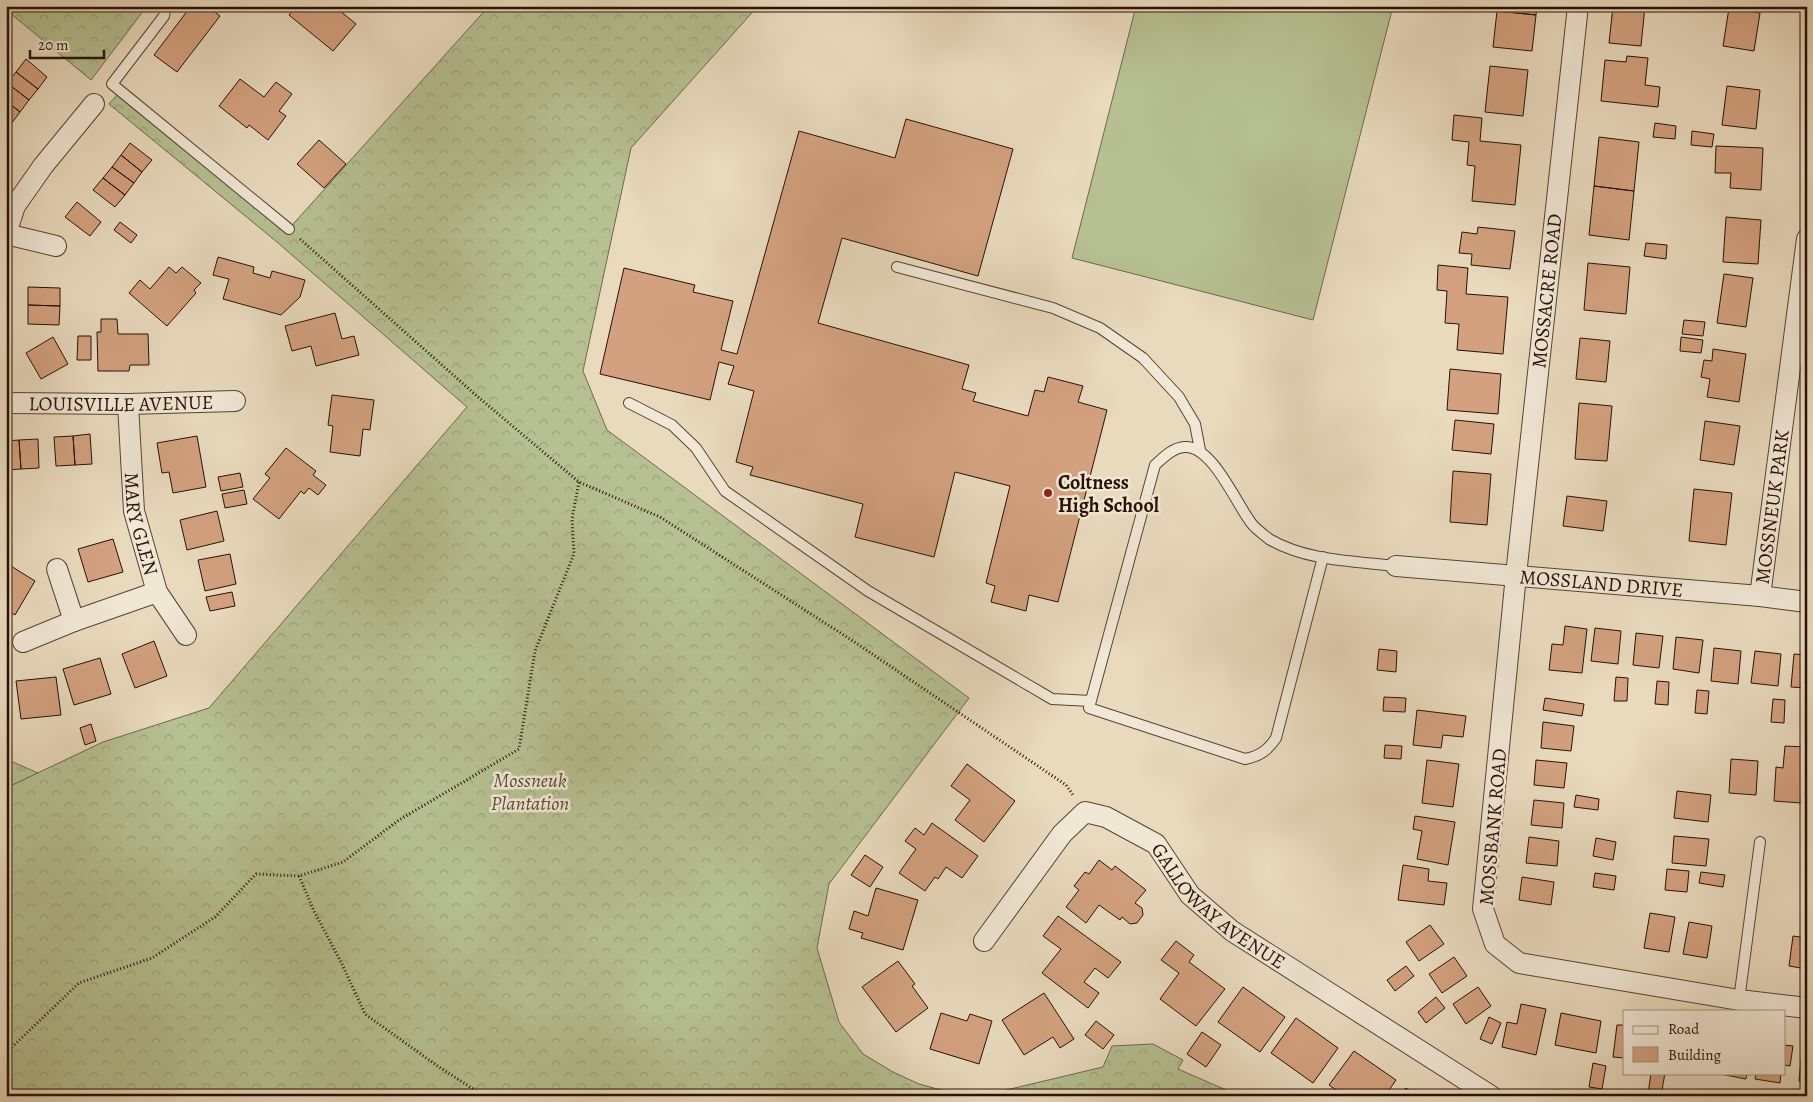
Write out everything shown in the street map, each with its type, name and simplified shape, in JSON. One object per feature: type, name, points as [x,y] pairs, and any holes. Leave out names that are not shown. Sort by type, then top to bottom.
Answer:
[{"type":"street","name":"MOSSACRE ROAD","points":[[1516,575],[1578,6]]},
{"type":"street","points":[[56,246],[6,234],[15,206],[43,166],[94,104]]},
{"type":"street","name":"MOSSNEUK PARK","points":[[1760,596],[1807,239]]},
{"type":"street","name":"LOUISVILLE AVENUE","points":[[6,403],[128,404],[235,402]]},
{"type":"street","name":"MARY GLEN","points":[[128,404],[134,511],[157,592],[186,635]]},
{"type":"street","name":"MOSSLAND DRIVE","points":[[1396,566],[1760,596],[1807,602]]},
{"type":"street","points":[[57,569],[74,621]]},
{"type":"street","name":"MOSSBANK ROAD","points":[[1516,575],[1483,909],[1495,944],[1519,963],[1739,1000],[1807,1008]]},
{"type":"street","points":[[22,642],[74,621],[157,592]]},
{"type":"street","points":[[984,941],[1062,834],[1085,812]]},
{"type":"street","name":"GALLOWAY AVENUE","points":[[1085,812],[1106,817],[1156,844],[1190,895],[1232,931],[1491,1096]]},
{"type":"lane","points":[[166,6],[164,16],[112,84],[289,229]]},
{"type":"lane","points":[[897,267],[1053,308],[1100,328],[1143,358],[1179,397],[1195,424],[1200,450]]},
{"type":"lane","points":[[629,403],[672,425],[696,448],[725,491],[868,591],[1052,699],[1091,701]]},
{"type":"lane","points":[[1323,557],[1276,738],[1269,748],[1256,757],[1245,759],[1089,708],[1155,465],[1168,453],[1184,446],[1200,450],[1211,460],[1253,525],[1268,538],[1289,549],[1323,557],[1396,566]]},
{"type":"lane","points":[[1739,1000],[1760,842]]},
{"type":"path","points":[[289,229],[471,390],[579,482],[660,517],[845,636],[1066,785],[1085,812]]},
{"type":"path","points":[[6,1051],[79,983],[152,958],[215,917],[256,874],[299,876],[343,862],[399,820],[519,749],[535,651],[574,554],[572,519],[579,482]]},
{"type":"path","points":[[299,876],[314,911],[342,964],[365,1014],[436,1066],[484,1096]]},
{"type":"green space","points":[[6,6],[147,6],[91,80],[10,13],[6,17]]},
{"type":"green space","name":"Mossneuk Plantation","points":[[489,6],[758,6],[631,148],[583,371],[607,430],[969,698],[829,884],[817,948],[839,1022],[863,1054],[893,1072],[919,1084],[963,1096],[6,1096],[6,788],[103,742],[209,708],[467,407],[277,242],[109,104],[118,94],[286,232]]},
{"type":"green space","points":[[1136,6],[1393,6],[1313,320],[1072,258]]},
{"type":"green space","points":[[6,759],[38,773],[6,788]]},
{"type":"green space","points":[[1153,1044],[1183,1060],[1178,1069],[1240,1096],[981,1096],[1103,1067],[1112,1046]]},
{"type":"building","points":[[191,6],[207,6],[220,16],[177,72],[154,55]]},
{"type":"building","points":[[296,6],[334,6],[356,24],[333,51],[289,15]]},
{"type":"building","points":[[1497,6],[1537,6],[1536,15],[1497,11]]},
{"type":"building","points":[[1613,6],[1645,6],[1641,46],[1609,43]]},
{"type":"building","points":[[1729,8],[1760,13],[1754,51],[1723,46]]},
{"type":"building","points":[[1497,11],[1536,15],[1532,51],[1493,47]]},
{"type":"building","points":[[1627,56],[1648,58],[1645,85],[1660,87],[1658,107],[1601,101],[1605,60],[1626,62]]},
{"type":"building","points":[[26,59],[47,77],[38,89],[16,72]]},
{"type":"building","points":[[1490,66],[1528,70],[1523,116],[1485,112]]},
{"type":"building","points":[[16,72],[38,89],[29,100],[7,83]]},
{"type":"building","points":[[240,79],[264,97],[276,82],[292,94],[279,111],[286,116],[268,140],[249,125],[247,128],[219,106]]},
{"type":"building","points":[[7,83],[29,100],[20,112],[6,101]]},
{"type":"building","points":[[1727,86],[1760,90],[1756,129],[1722,125]]},
{"type":"building","points":[[6,101],[20,112],[11,124],[6,120]]},
{"type":"building","points":[[1454,115],[1482,118],[1480,141],[1521,145],[1515,205],[1472,201],[1475,166],[1467,165],[1469,142],[1452,140]]},
{"type":"building","points":[[906,119],[1013,149],[978,276],[842,238],[818,323],[969,365],[962,389],[976,393],[973,401],[1028,416],[1035,390],[1044,392],[1048,377],[1083,386],[1078,402],[1107,410],[1058,602],[1029,595],[1026,611],[991,602],[995,586],[986,583],[1010,486],[955,472],[934,557],[855,537],[863,504],[750,475],[753,467],[736,462],[754,391],[728,384],[734,366],[719,362],[710,400],[600,374],[624,268],[695,285],[693,292],[733,301],[721,350],[737,354],[799,131],[895,158]]},
{"type":"building","points":[[1655,123],[1676,126],[1675,139],[1653,137]]},
{"type":"building","points":[[1692,131],[1714,134],[1712,147],[1691,145]]},
{"type":"building","points":[[1599,137],[1639,142],[1634,191],[1594,186]]},
{"type":"building","points":[[319,140],[346,164],[324,188],[297,164]]},
{"type":"building","points":[[130,143],[152,160],[142,172],[121,155]]},
{"type":"building","points":[[1716,146],[1763,148],[1761,190],[1730,188],[1731,173],[1715,173]]},
{"type":"building","points":[[121,155],[142,172],[134,183],[112,167]]},
{"type":"building","points":[[112,167],[134,183],[125,195],[103,178]]},
{"type":"building","points":[[103,178],[125,195],[115,207],[93,190]]},
{"type":"building","points":[[1594,186],[1634,191],[1629,240],[1589,235]]},
{"type":"building","points":[[77,202],[101,222],[90,236],[65,217]]},
{"type":"building","points":[[1726,217],[1761,220],[1758,264],[1723,262]]},
{"type":"building","points":[[120,222],[137,235],[131,243],[114,230]]},
{"type":"building","points":[[1478,227],[1515,231],[1510,269],[1471,265],[1472,254],[1459,253],[1462,232],[1477,234]]},
{"type":"building","points":[[1646,243],[1667,245],[1666,259],[1644,256]]},
{"type":"building","points":[[218,257],[254,267],[253,273],[270,278],[272,271],[305,280],[300,297],[281,315],[223,299],[229,279],[213,275]]},
{"type":"building","points":[[1588,263],[1630,267],[1626,314],[1584,310]]},
{"type":"building","points":[[1438,265],[1468,268],[1466,294],[1508,297],[1503,354],[1457,350],[1459,324],[1445,323],[1447,291],[1437,290]]},
{"type":"building","points":[[169,267],[176,273],[182,267],[201,283],[194,290],[196,293],[167,326],[129,293],[140,280],[150,289]]},
{"type":"building","points":[[1724,274],[1753,278],[1746,327],[1717,323]]},
{"type":"building","points":[[28,287],[60,288],[60,306],[28,305]]},
{"type":"building","points":[[28,305],[60,306],[59,325],[28,324]]},
{"type":"building","points":[[335,313],[342,339],[354,336],[359,355],[316,366],[311,346],[292,351],[285,326]]},
{"type":"building","points":[[101,319],[117,319],[118,334],[148,334],[149,365],[130,365],[129,371],[98,371],[97,332],[101,332]]},
{"type":"building","points":[[1684,320],[1705,322],[1703,336],[1682,334]]},
{"type":"building","points":[[78,336],[91,336],[91,360],[77,360]]},
{"type":"building","points":[[53,337],[68,364],[41,379],[26,353]]},
{"type":"building","points":[[1681,337],[1703,340],[1701,353],[1680,351]]},
{"type":"building","points":[[1580,338],[1610,341],[1606,382],[1576,379]]},
{"type":"building","points":[[1713,349],[1746,354],[1739,402],[1707,397],[1710,379],[1701,377],[1704,360],[1712,361]]},
{"type":"building","points":[[1450,369],[1501,374],[1498,414],[1447,410]]},
{"type":"building","points":[[332,395],[374,400],[370,430],[363,429],[360,456],[330,452],[333,426],[328,425]]},
{"type":"building","points":[[1579,403],[1612,406],[1607,461],[1575,459]]},
{"type":"building","points":[[1455,420],[1494,424],[1491,454],[1452,450]]},
{"type":"building","points":[[1705,421],[1740,426],[1734,465],[1700,460]]},
{"type":"building","points":[[90,434],[92,464],[75,465],[73,436]]},
{"type":"building","points":[[73,436],[75,465],[56,466],[54,437]]},
{"type":"building","points":[[197,436],[206,487],[173,493],[169,472],[162,473],[157,443]]},
{"type":"building","points":[[38,439],[39,468],[21,469],[19,440]]},
{"type":"building","points":[[19,440],[21,469],[6,470],[6,441]]},
{"type":"building","points":[[286,448],[316,471],[313,475],[326,485],[318,495],[309,488],[304,494],[301,491],[279,519],[253,499],[270,478],[265,474]]},
{"type":"building","points":[[1453,471],[1491,474],[1487,525],[1450,522]]},
{"type":"building","points":[[240,473],[243,487],[221,491],[218,477]]},
{"type":"building","points":[[1694,489],[1732,493],[1726,545],[1689,541]]},
{"type":"building","points":[[244,490],[247,504],[225,508],[222,494]]},
{"type":"building","points":[[1567,496],[1607,501],[1603,531],[1563,526]]},
{"type":"building","points":[[217,511],[224,541],[187,550],[180,520]]},
{"type":"building","points":[[113,539],[123,572],[88,582],[78,549]]},
{"type":"building","points":[[230,554],[236,584],[205,591],[198,560]]},
{"type":"building","points":[[6,563],[35,581],[15,615],[6,609]]},
{"type":"building","points":[[232,592],[235,606],[210,611],[206,597]]},
{"type":"building","points":[[1565,626],[1587,629],[1582,673],[1549,670],[1552,644],[1563,645]]},
{"type":"building","points":[[1595,628],[1621,631],[1618,664],[1591,661]]},
{"type":"building","points":[[1636,633],[1663,636],[1659,668],[1633,665]]},
{"type":"building","points":[[1676,637],[1703,640],[1699,673],[1673,669]]},
{"type":"building","points":[[154,641],[167,676],[135,688],[122,654]]},
{"type":"building","points":[[1714,648],[1741,651],[1738,684],[1711,681]]},
{"type":"building","points":[[1379,649],[1397,651],[1396,672],[1377,670]]},
{"type":"building","points":[[1755,651],[1781,654],[1778,686],[1751,683]]},
{"type":"building","points":[[1794,654],[1807,655],[1807,688],[1791,687]]},
{"type":"building","points":[[100,658],[111,694],[74,705],[63,669]]},
{"type":"building","points":[[56,677],[61,715],[21,719],[16,681]]},
{"type":"building","points":[[1616,677],[1628,678],[1627,701],[1614,701]]},
{"type":"building","points":[[1657,681],[1669,682],[1668,705],[1655,704]]},
{"type":"building","points":[[1697,690],[1709,691],[1707,714],[1695,713]]},
{"type":"building","points":[[1384,697],[1406,698],[1405,712],[1383,711]]},
{"type":"building","points":[[1545,698],[1584,704],[1582,716],[1543,710]]},
{"type":"building","points":[[1773,699],[1785,700],[1784,723],[1771,722]]},
{"type":"building","points":[[1417,710],[1466,716],[1463,737],[1443,735],[1441,748],[1413,745]]},
{"type":"building","points":[[1543,722],[1574,726],[1571,751],[1541,748]]},
{"type":"building","points":[[91,724],[96,741],[85,745],[80,728]]},
{"type":"building","points":[[1385,745],[1402,746],[1401,759],[1384,758]]},
{"type":"building","points":[[1785,746],[1805,747],[1801,803],[1774,801],[1776,767],[1783,768]]},
{"type":"building","points":[[1731,759],[1758,761],[1756,795],[1729,793]]},
{"type":"building","points":[[1427,760],[1459,764],[1453,807],[1422,803]]},
{"type":"building","points":[[1536,760],[1567,763],[1564,788],[1534,785]]},
{"type":"building","points":[[967,764],[1015,801],[984,842],[955,820],[970,800],[951,786]]},
{"type":"building","points":[[1677,791],[1711,795],[1708,822],[1674,818]]},
{"type":"building","points":[[1576,795],[1599,799],[1598,810],[1574,807]]},
{"type":"building","points":[[1534,800],[1564,803],[1562,828],[1531,825]]},
{"type":"building","points":[[1415,816],[1455,822],[1448,865],[1417,859],[1422,831],[1413,829]]},
{"type":"building","points":[[932,823],[978,856],[962,878],[946,867],[938,879],[935,877],[925,891],[899,873],[916,849],[905,841],[915,828],[924,835]]},
{"type":"building","points":[[1674,836],[1709,839],[1706,866],[1672,863]]},
{"type":"building","points":[[1529,837],[1559,841],[1557,866],[1526,863]]},
{"type":"building","points":[[1596,838],[1616,842],[1613,860],[1593,856]]},
{"type":"building","points":[[865,855],[883,867],[870,887],[851,875]]},
{"type":"building","points":[[1099,860],[1112,870],[1115,866],[1146,890],[1135,903],[1142,908],[1143,915],[1137,923],[1130,924],[1122,917],[1120,920],[1099,905],[1086,923],[1066,907],[1079,890],[1074,886],[1085,872],[1089,874]]},
{"type":"building","points":[[1403,865],[1429,869],[1428,881],[1447,883],[1444,905],[1398,900]]},
{"type":"building","points":[[1667,869],[1689,871],[1687,892],[1665,890]]},
{"type":"building","points":[[1701,872],[1725,875],[1723,887],[1699,883]]},
{"type":"building","points":[[1595,873],[1616,876],[1614,890],[1593,887]]},
{"type":"building","points":[[1522,877],[1554,882],[1551,905],[1519,900]]},
{"type":"building","points":[[876,888],[918,900],[903,950],[861,938],[863,933],[849,929],[854,911],[868,916]]},
{"type":"building","points":[[1650,913],[1675,917],[1669,952],[1644,948]]},
{"type":"building","points":[[1058,916],[1121,962],[1108,978],[1095,968],[1084,982],[1099,993],[1088,1008],[1042,973],[1061,949],[1043,936]]},
{"type":"building","points":[[1689,922],[1712,926],[1707,958],[1683,954]]},
{"type":"building","points":[[1430,925],[1444,944],[1419,961],[1406,942]]},
{"type":"building","points":[[1793,936],[1807,938],[1807,969],[1789,966]]},
{"type":"building","points":[[1176,941],[1194,955],[1189,962],[1225,989],[1196,1026],[1160,999],[1179,973],[1161,960]]},
{"type":"building","points":[[1454,957],[1467,976],[1442,993],[1429,974]]},
{"type":"building","points":[[898,961],[915,984],[912,986],[928,1008],[896,1032],[862,987]]},
{"type":"building","points":[[1406,966],[1414,976],[1395,991],[1387,980]]},
{"type":"building","points":[[1243,987],[1285,1017],[1260,1052],[1218,1022]]},
{"type":"building","points":[[1478,987],[1491,1006],[1466,1024],[1453,1004]]},
{"type":"building","points":[[1044,993],[1074,1039],[1060,1048],[1053,1037],[1024,1055],[1002,1020]]},
{"type":"building","points":[[1436,997],[1445,1008],[1426,1023],[1418,1012]]},
{"type":"building","points":[[1521,1004],[1546,1009],[1536,1055],[1502,1047],[1507,1022],[1517,1024]]},
{"type":"building","points":[[941,1013],[967,1021],[970,1014],[992,1021],[979,1064],[930,1049]]},
{"type":"building","points":[[1561,1013],[1601,1021],[1596,1053],[1555,1045]]},
{"type":"building","points":[[1489,1017],[1501,1023],[1492,1044],[1480,1039]]},
{"type":"building","points":[[1296,1018],[1338,1048],[1313,1083],[1271,1053]]},
{"type":"building","points":[[1096,1021],[1114,1035],[1103,1049],[1085,1035]]},
{"type":"building","points":[[1617,1025],[1623,1025],[1623,1058],[1613,1057]]},
{"type":"building","points":[[1202,1032],[1221,1045],[1206,1067],[1187,1054]]},
{"type":"building","points":[[1786,1045],[1793,1046],[1790,1066],[1786,1065]]},
{"type":"building","points":[[1802,1049],[1807,1049],[1807,1082],[1799,1081]]},
{"type":"building","points":[[1354,1051],[1396,1080],[1385,1096],[1344,1096],[1329,1085]]},
{"type":"building","points":[[1593,1063],[1606,1066],[1602,1089],[1589,1087]]},
{"type":"building","points":[[1651,1074],[1665,1074],[1661,1096],[1648,1094]]},
{"type":"building","points":[[1720,1074],[1747,1074],[1746,1079]]},
{"type":"building","points":[[1756,1074],[1781,1074],[1780,1083],[1755,1079]]},
{"type":"building","points":[[1406,1088],[1417,1096],[1400,1096]]},
{"type":"place","name":"Coltness High School","points":[[1048,493]]}]
